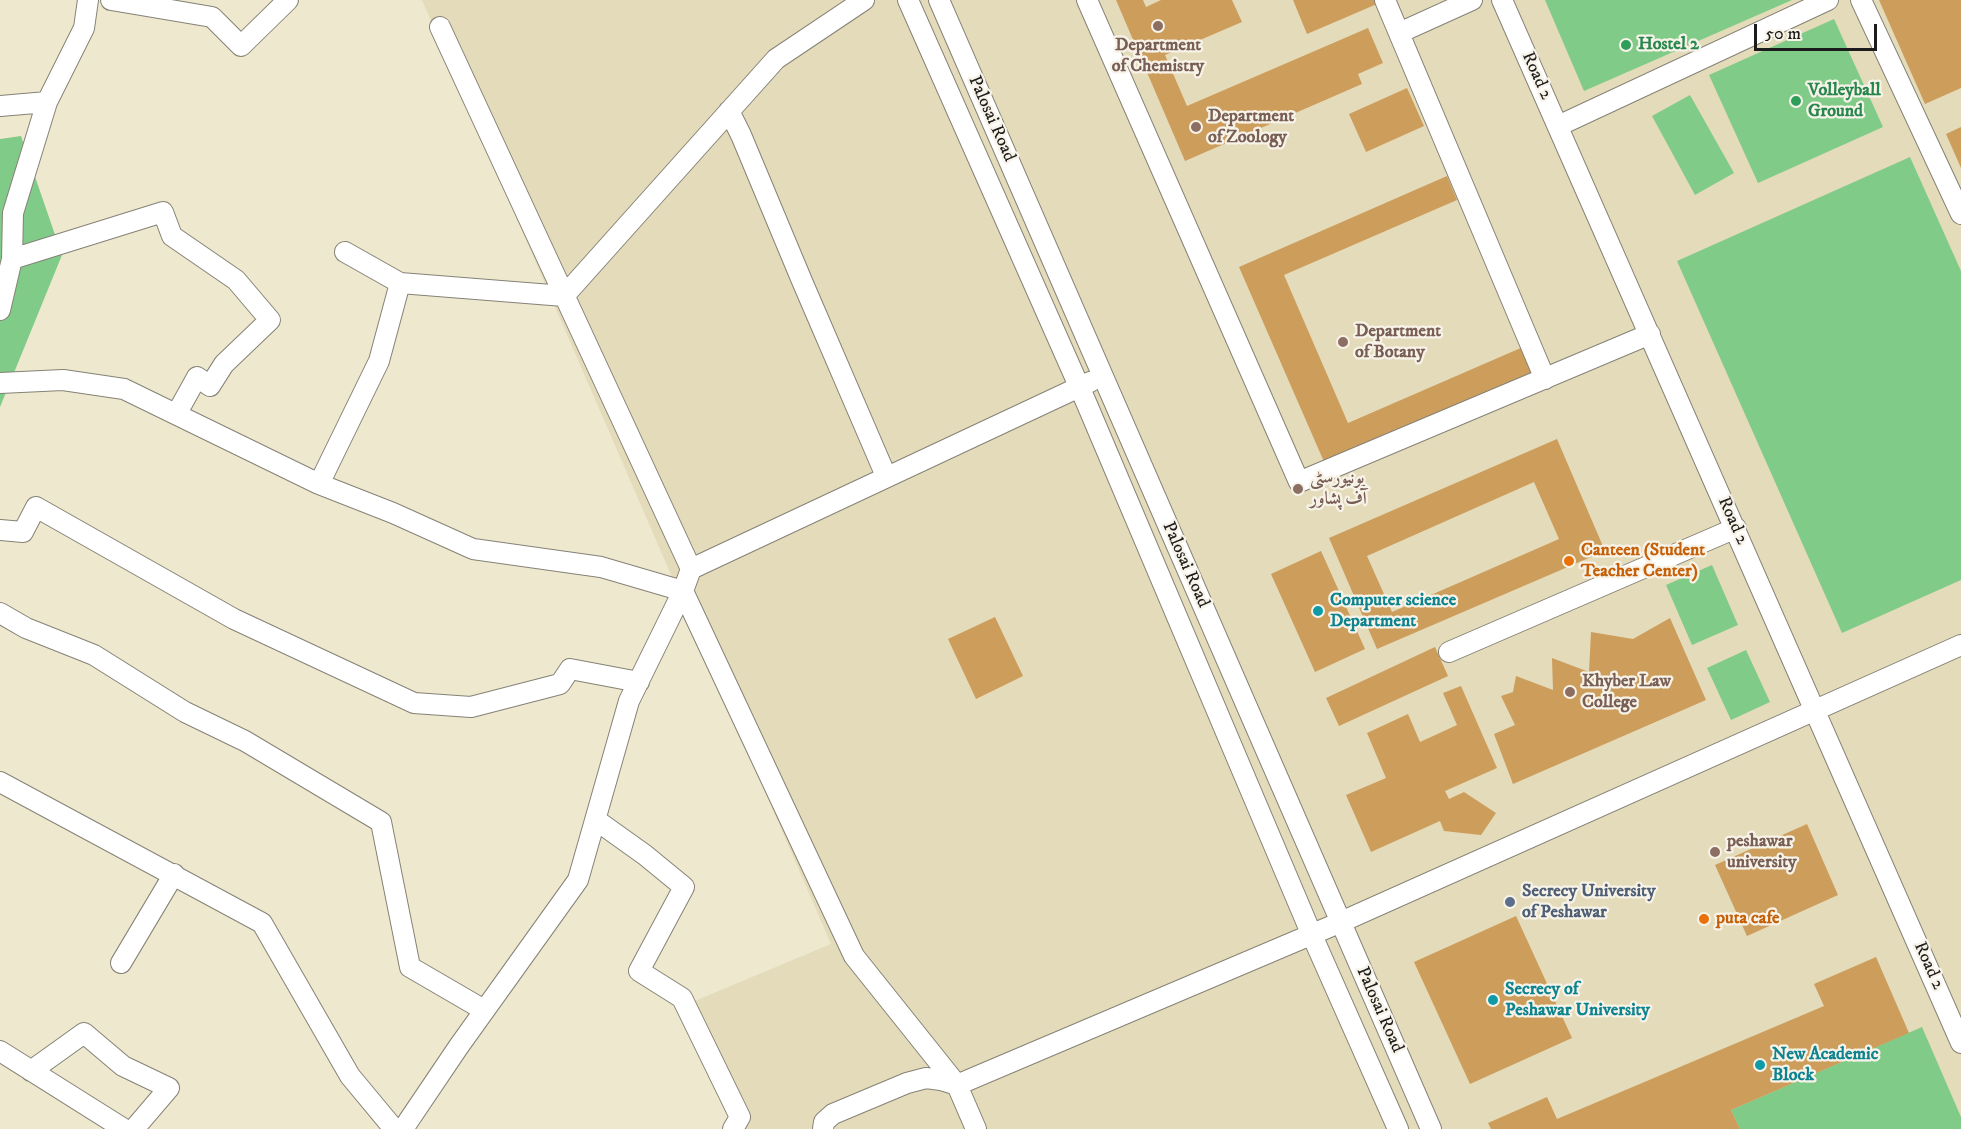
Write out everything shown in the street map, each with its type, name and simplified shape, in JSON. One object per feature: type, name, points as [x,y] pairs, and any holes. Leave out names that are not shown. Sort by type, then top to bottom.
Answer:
[{"type":"street","points":[[0,310],[12,259],[13,213],[47,102],[84,28],[88,0]]},
{"type":"street","points":[[111,0],[212,17],[241,46],[288,0]]},
{"type":"street","points":[[564,296],[776,59],[864,0]]},
{"type":"street","points":[[908,0],[1078,386],[1311,933],[1398,1129]]},
{"type":"street","name":"Palosai Road","points":[[939,0],[1431,1129]]},
{"type":"street","points":[[1087,0],[1299,482],[1650,334]]},
{"type":"street","points":[[1385,0],[1545,379]]},
{"type":"street","points":[[1399,33],[1472,0]]},
{"type":"street","name":"Road 2","points":[[1502,0],[1961,1043]]},
{"type":"street","points":[[1558,126],[1828,0]]},
{"type":"street","points":[[1861,0],[1961,214]]},
{"type":"street","points":[[440,27],[691,569]]},
{"type":"street","points":[[938,68],[964,59]]},
{"type":"street","points":[[0,106],[47,102]]},
{"type":"street","points":[[729,111],[886,476]]},
{"type":"street","points":[[12,259],[163,212],[172,236],[236,280],[270,320],[224,364],[210,386],[197,377],[177,413]]},
{"type":"street","points":[[345,252],[400,283],[564,296]]},
{"type":"street","points":[[319,484],[379,361],[400,283]]},
{"type":"street","points":[[403,1129],[484,1010],[578,880],[629,701],[683,591],[691,569],[1078,386],[1103,377]]},
{"type":"street","points":[[0,383],[63,380],[124,389],[319,484],[393,513],[473,549],[601,567],[683,591],[854,956],[957,1085],[976,1129]]},
{"type":"street","points":[[0,530],[23,532],[36,507],[234,620],[414,703],[471,707],[560,684],[570,669],[639,682]]},
{"type":"street","points":[[1449,652],[1736,528]]},
{"type":"street","points":[[0,613],[26,628],[94,655],[185,712],[245,741],[381,822],[410,968],[484,1010]]},
{"type":"street","points":[[824,1129],[824,1122],[833,1114],[907,1083],[926,1078],[957,1085],[1341,922],[1961,645]]},
{"type":"street","points":[[0,782],[262,923],[350,1076],[394,1129]]},
{"type":"street","points":[[596,820],[645,855],[684,887],[639,971],[682,998],[740,1125]]},
{"type":"street","points":[[121,963],[174,874]]},
{"type":"street","points":[[31,1071],[84,1032],[123,1066],[169,1088],[134,1129]]},
{"type":"street","points":[[0,1051],[124,1129]]},
{"type":"shaded area","name":"یونیورسٹی آف پشاور","points":[[422,0],[1961,0],[1961,1129],[740,1129],[685,1005],[831,944]]},
{"type":"green space","name":"Hostel 2","points":[[1545,0],[1792,0],[1584,91]]},
{"type":"green space","name":"Volleyball Ground","points":[[1834,19],[1883,127],[1758,183],[1709,75]]},
{"type":"green space","points":[[1690,95],[1734,173],[1695,195],[1652,116]]},
{"type":"green space","points":[[21,136],[62,255],[0,407],[0,139]]},
{"type":"green space","points":[[1910,157],[1961,271],[1961,580],[1842,633],[1677,261]]},
{"type":"green space","points":[[1712,565],[1738,625],[1692,645],[1666,585]]},
{"type":"green space","points":[[1746,650],[1770,702],[1731,720],[1707,668]]},
{"type":"green space","points":[[1922,1027],[1961,1117],[1961,1129],[1740,1129],[1731,1110]]},
{"type":"building","points":[[1116,0],[1143,0],[1146,7],[1161,0],[1232,0],[1242,22],[1165,55],[1187,106],[1368,28],[1383,63],[1358,74],[1362,84],[1185,161]]},
{"type":"building","points":[[1293,0],[1375,0],[1377,4],[1307,34]]},
{"type":"building","points":[[1879,0],[1961,0],[1961,88],[1925,104]]},
{"type":"building","points":[[1407,88],[1424,126],[1366,152],[1349,114]]},
{"type":"building","points":[[1961,127],[1961,168],[1946,134]]},
{"type":"building","points":[[1447,176],[1457,200],[1284,275],[1348,423],[1523,347],[1534,373],[1325,464],[1239,267]]},
{"type":"building","points":[[1557,439],[1605,551],[1377,649],[1329,538]],"holes":[[[1534,482],[1559,539],[1392,612],[1367,556]]]},
{"type":"building","name":"Computer science Department","points":[[1321,551],[1365,649],[1315,672],[1271,574]]},
{"type":"building","points":[[995,617],[1023,676],[976,699],[948,639]]},
{"type":"building","points":[[1670,618],[1706,700],[1513,784],[1494,734],[1515,725],[1501,696],[1513,692],[1516,676],[1553,690],[1552,658],[1589,672],[1591,632],[1633,639]]},
{"type":"building","points":[[1435,647],[1448,676],[1339,726],[1326,698]]},
{"type":"building","points":[[1461,686],[1497,768],[1445,791],[1449,799],[1464,792],[1496,813],[1481,835],[1444,831],[1440,821],[1371,852],[1346,795],[1386,778],[1367,733],[1408,714],[1420,742],[1457,725],[1443,693]]},
{"type":"building","points":[[1807,824],[1838,895],[1747,936],[1715,865]]},
{"type":"building","name":"Secrecy of Peshawar University","points":[[1516,916],[1572,1038],[1470,1084],[1414,962]]},
{"type":"building","name":"New Academic Block","points":[[1876,957],[1909,1033],[1731,1110],[1740,1129],[1491,1129],[1488,1123],[1547,1097],[1557,1119],[1824,1006],[1814,984]]},
{"type":"place","name":"Department of Chemistry","points":[[1158,26]]},
{"type":"place","name":"Hostel 2","points":[[1626,45]]},
{"type":"place","name":"Volleyball Ground","points":[[1796,101]]},
{"type":"place","name":"Department of Zoology","points":[[1196,127]]},
{"type":"place","name":"Department of Botany","points":[[1343,342]]},
{"type":"place","name":"یونیورسٹی آف پشاور","points":[[1298,489]]},
{"type":"place","name":"Canteen (Student Teacher Center)","points":[[1569,561]]},
{"type":"place","name":"Computer science Department","points":[[1318,611]]},
{"type":"place","name":"Khyber Law College","points":[[1570,692]]},
{"type":"place","name":"peshawar university","points":[[1715,852]]},
{"type":"place","name":"Secrecy University of Peshawar","points":[[1510,902]]},
{"type":"place","name":"puta cafe","points":[[1704,919]]},
{"type":"place","name":"Secrecy of Peshawar University","points":[[1493,1000]]},
{"type":"place","name":"New Academic Block","points":[[1760,1065]]}]
